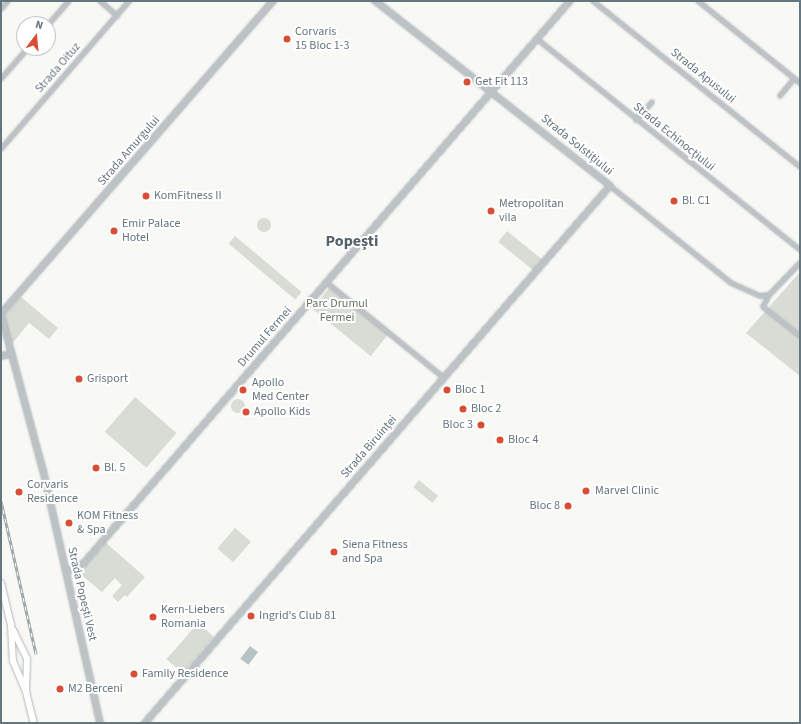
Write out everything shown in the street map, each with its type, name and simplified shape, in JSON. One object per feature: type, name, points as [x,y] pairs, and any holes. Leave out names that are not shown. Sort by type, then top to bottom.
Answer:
[{"type":"main road","points":[[1,583],[11,625],[14,657],[26,692],[34,723]]},
{"type":"main road","points":[[11,625],[28,659],[26,663],[26,692]]},
{"type":"main road","points":[[14,657],[19,652],[24,653]]},
{"type":"main road","points":[[16,665],[21,666],[26,663]]},
{"type":"street","points":[[1,9],[8,1]]},
{"type":"street","points":[[56,16],[69,1]]},
{"type":"street","points":[[100,1],[117,16]]},
{"type":"street","name":"Strada Oituz","points":[[1,149],[129,1]]},
{"type":"street","name":"Strada Amurgului","points":[[1,314],[273,1]]},
{"type":"street","name":"Strada Solstițiului","points":[[375,1],[491,91],[731,283],[760,296],[769,295]]},
{"type":"street","name":"Drumul Fermei","points":[[66,571],[75,570],[84,562],[570,1]]},
{"type":"street","name":"Strada Apusului","points":[[593,1],[800,167]]},
{"type":"street","points":[[698,1],[800,83]]},
{"type":"street","name":"Strada Echinocțiului","points":[[537,39],[636,120],[800,250]]},
{"type":"street","points":[[1,79],[21,56]]},
{"type":"street","points":[[780,96],[794,79]]},
{"type":"street","points":[[636,120],[652,102]]},
{"type":"street","name":"Strada Biruinței","points":[[145,723],[318,520],[444,378],[610,186]]},
{"type":"street","points":[[800,263],[769,295],[763,307],[800,336]]},
{"type":"street","points":[[326,282],[444,378]]},
{"type":"street","name":"Strada Popești Vest","points":[[1,314],[43,471],[100,723]]},
{"type":"street","points":[[1,356],[12,354]]},
{"type":"green space","points":[[264,218],[269,220],[271,225],[269,230],[264,232],[259,230],[257,225],[259,220]]},
{"type":"green space","points":[[507,231],[542,259],[533,270],[498,242]]},
{"type":"green space","points":[[235,236],[302,292],[295,300],[229,244]]},
{"type":"green space","points":[[800,272],[800,376],[746,333]]},
{"type":"green space","name":"Parc Drumul Fermei","points":[[330,287],[388,334],[371,356],[312,309]]},
{"type":"green space","points":[[21,297],[58,328],[49,339],[29,323],[11,345],[4,316]]},
{"type":"green space","points":[[135,397],[177,433],[146,468],[105,432]]},
{"type":"green space","points":[[235,399],[241,399],[245,403],[245,409],[241,413],[235,413],[231,409],[231,403]]},
{"type":"green space","points":[[419,480],[438,496],[432,503],[413,487]]},
{"type":"green space","points":[[235,528],[251,542],[233,562],[217,548]]},
{"type":"green space","points":[[106,543],[145,577],[127,597],[125,595],[118,602],[112,596],[122,585],[115,578],[102,592],[79,573]]},
{"type":"green space","points":[[198,623],[214,637],[182,673],[167,659]]},
{"type":"shaded area","points":[[250,646],[258,652],[248,665],[240,659]]},
{"type":"railway","points":[[1,501],[36,654]]},
{"type":"place","name":"Corvaris 15 Bloc 1-3","points":[[287,39]]},
{"type":"place","name":"Get Fit 113","points":[[467,82]]},
{"type":"place","name":"KomFitness II","points":[[146,196]]},
{"type":"place","name":"Bl. C1","points":[[674,201]]},
{"type":"place","name":"Metropolitan vila","points":[[491,211]]},
{"type":"place","name":"Emir Palace Hotel","points":[[114,231]]},
{"type":"place","name":"Grisport","points":[[79,379]]},
{"type":"place","name":"Apollo Med Center","points":[[243,390]]},
{"type":"place","name":"Bloc 1","points":[[447,390]]},
{"type":"place","name":"Bloc 2","points":[[463,409]]},
{"type":"place","name":"Apollo Kids","points":[[246,412]]},
{"type":"place","name":"Bloc 3","points":[[481,425]]},
{"type":"place","name":"Bloc 4","points":[[500,440]]},
{"type":"place","name":"Bl. 5","points":[[96,468]]},
{"type":"place","name":"Marvel Clinic","points":[[586,491]]},
{"type":"place","name":"Corvaris Residence","points":[[19,492]]},
{"type":"place","name":"Bloc 8","points":[[568,506]]},
{"type":"place","name":"KOM Fitness & Spa","points":[[69,523]]},
{"type":"place","name":"Siena Fitness and Spa","points":[[334,552]]},
{"type":"place","name":"Ingrid's Club 81","points":[[251,616]]},
{"type":"place","name":"Kern-Liebers Romania","points":[[153,617]]},
{"type":"place","name":"Family Residence","points":[[134,674]]},
{"type":"place","name":"M2 Berceni","points":[[60,689]]},
{"type":"district","name":"Popești","points":[[352,241]]}]
